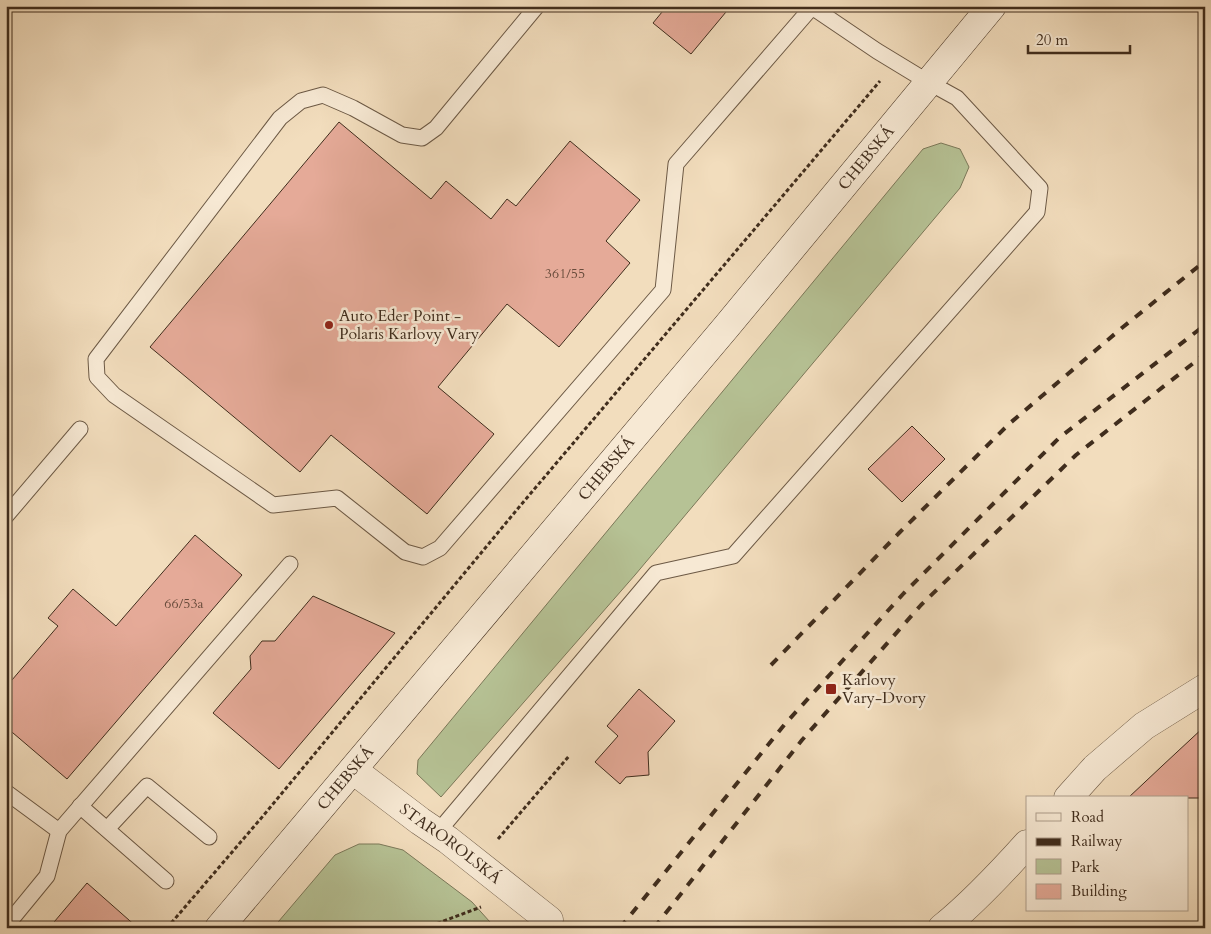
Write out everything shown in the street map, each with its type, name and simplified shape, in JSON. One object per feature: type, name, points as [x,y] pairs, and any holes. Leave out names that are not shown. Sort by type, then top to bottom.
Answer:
[{"type":"street","name":"CHEBSKÁ","points":[[219,928],[727,326],[992,6]]},
{"type":"street","points":[[1070,796],[1095,768],[1144,726],[1205,688]]},
{"type":"street","name":"STAROROLSKÁ","points":[[353,770],[549,920]]},
{"type":"street","points":[[942,928],[995,880],[1026,845]]},
{"type":"lane","points":[[437,833],[656,573],[733,556],[1037,212],[1040,188],[957,98],[877,51],[812,6],[676,164],[664,290],[440,548],[423,557],[405,552],[337,498],[273,505],[114,394],[96,377],[96,359],[280,118],[301,101],[323,95],[353,108],[402,135],[422,138],[436,128],[537,6]]},
{"type":"lane","points":[[6,516],[80,429]]},
{"type":"lane","points":[[6,926],[47,876],[59,830],[290,564]]},
{"type":"lane","points":[[107,829],[147,786],[210,837]]},
{"type":"lane","points":[[6,792],[59,830]]},
{"type":"lane","points":[[80,806],[166,881]]},
{"type":"path","points":[[167,928],[263,816],[520,506],[897,62]]},
{"type":"path","points":[[493,845],[569,756]]},
{"type":"path","points":[[425,928],[486,905]]},
{"type":"green space","points":[[941,143],[960,149],[969,167],[960,188],[635,575],[441,797],[417,774],[418,760],[923,149]]},
{"type":"green space","points":[[359,844],[379,844],[403,850],[472,902],[490,922],[485,928],[273,928],[335,855]]},
{"type":"building","points":[[667,6],[731,6],[691,54],[653,23]]},
{"type":"building","name":"Auto Eder Point - Polaris Karlovy Vary","points":[[339,122],[431,199],[446,181],[491,219],[507,199],[516,206],[570,141],[640,200],[606,241],[630,263],[559,347],[507,304],[438,387],[494,434],[427,514],[331,435],[300,472],[150,347]]},
{"type":"building","points":[[912,426],[945,459],[902,502],[868,469]]},
{"type":"building","points":[[195,535],[242,575],[67,779],[6,727],[6,687],[58,626],[48,618],[73,589],[116,626]]},
{"type":"building","points":[[313,596],[395,633],[279,769],[213,713],[251,669],[250,656],[262,641],[275,641]]},
{"type":"building","points":[[639,689],[675,721],[648,752],[649,775],[626,777],[620,784],[595,762],[618,736],[607,726]]},
{"type":"building","points":[[1205,726],[1205,798],[1188,798],[1188,796],[1130,796]]},
{"type":"building","points":[[87,883],[138,928],[49,928]]},
{"type":"railway","points":[[771,665],[899,533],[1009,424],[1123,327],[1205,261]]},
{"type":"railway","points":[[620,928],[785,724],[904,593],[1059,438],[1205,325]]},
{"type":"railway","points":[[654,928],[802,740],[921,605],[1076,455],[1205,354]]},
{"type":"place","name":"Auto Eder Point - Polaris Karlovy Vary","points":[[329,325]]},
{"type":"place","name":"Karlovy Vary-Dvory","points":[[831,689]]}]
